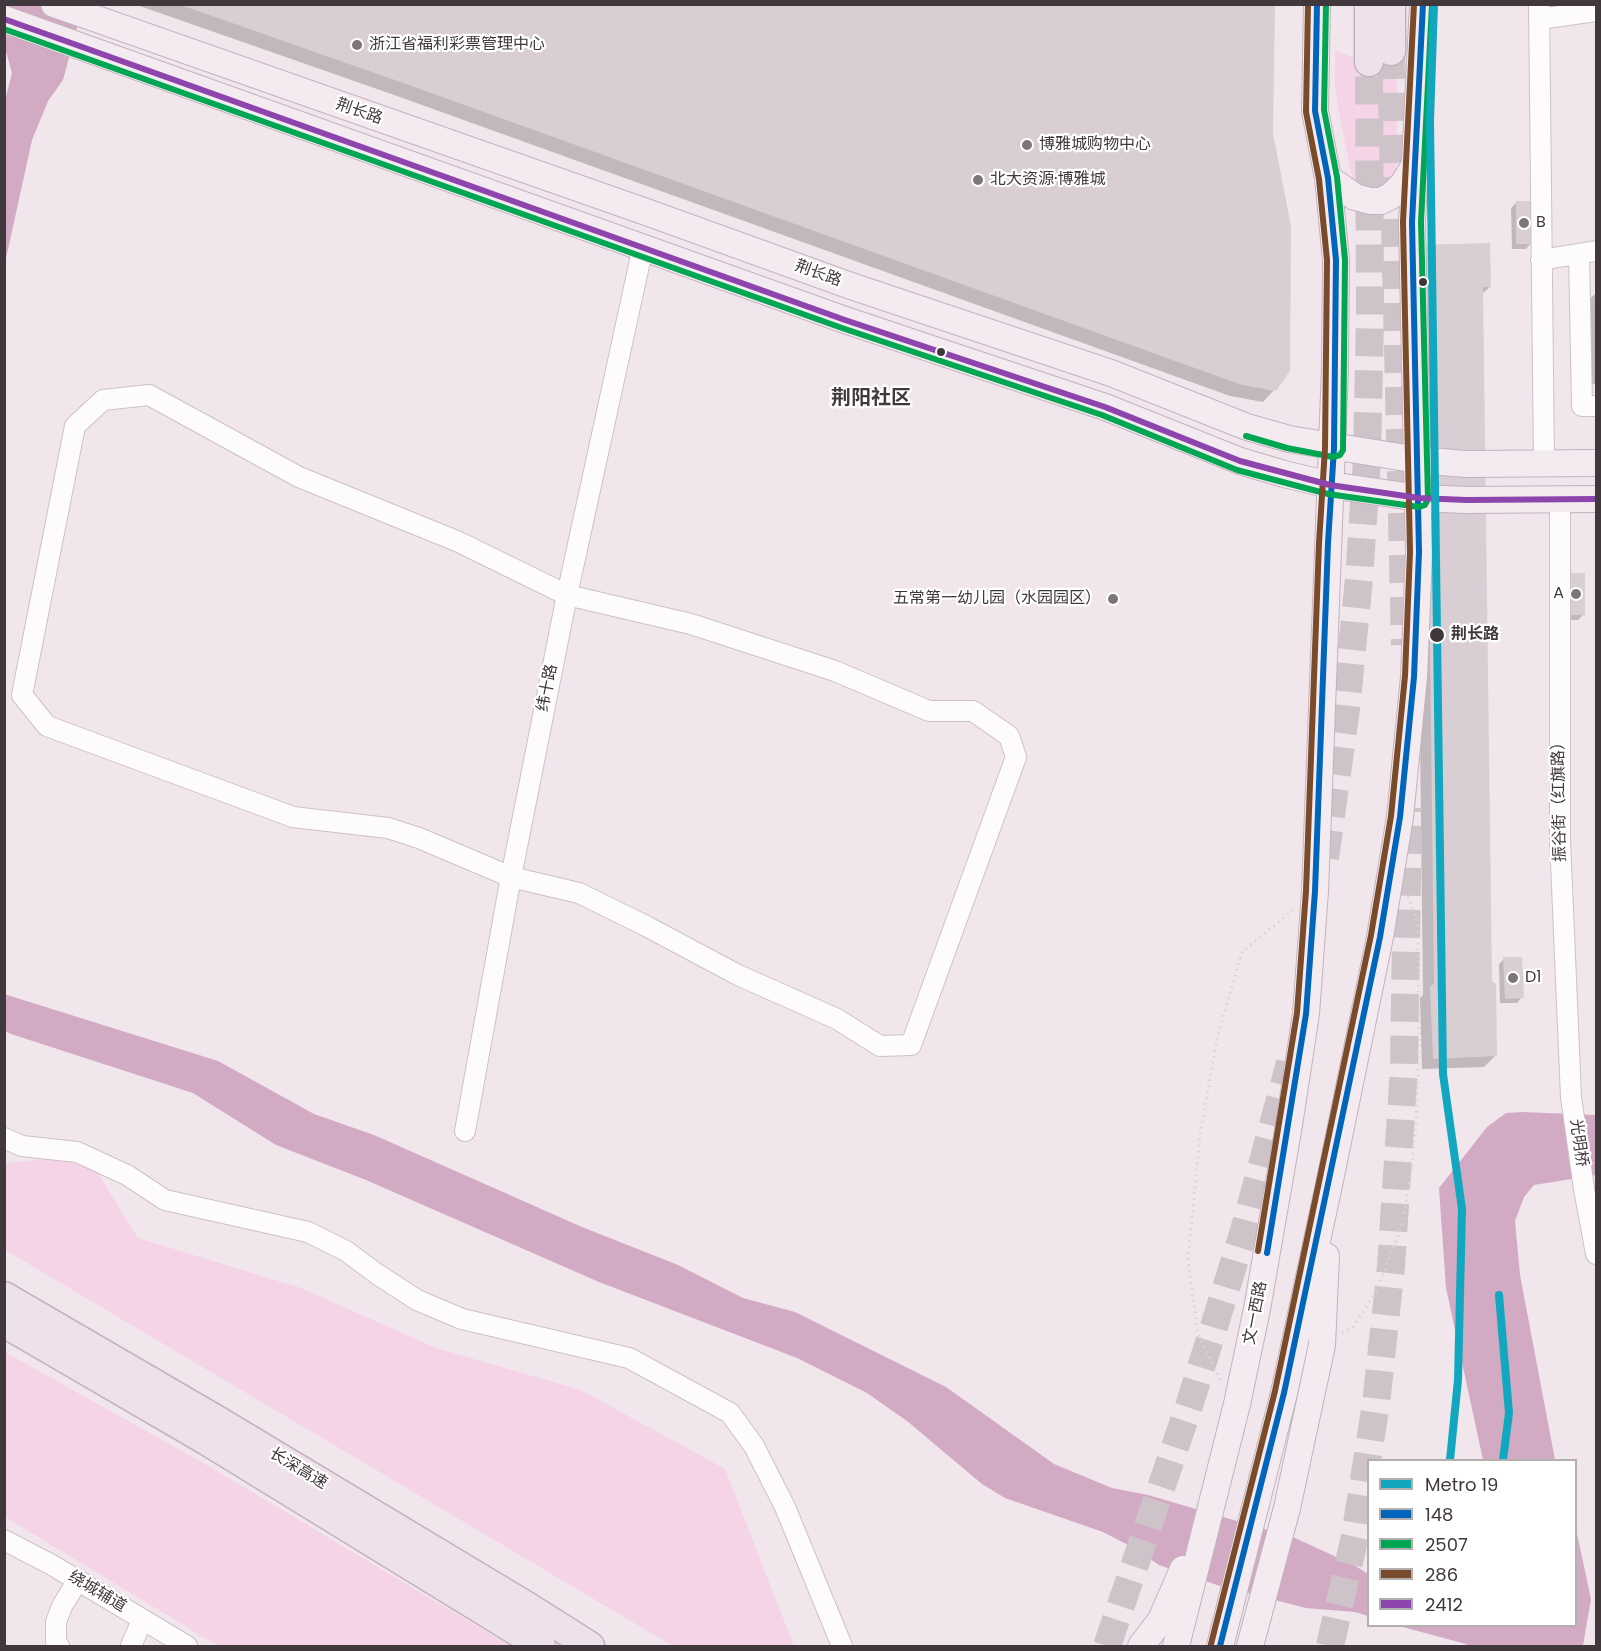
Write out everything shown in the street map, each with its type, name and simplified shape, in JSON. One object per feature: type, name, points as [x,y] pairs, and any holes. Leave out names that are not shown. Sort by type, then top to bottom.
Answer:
[{"type":"highway","points":[[1369,4],[1380,57],[1391,4]]},
{"type":"highway","name":"长深高速","points":[[4,1296],[217,1420],[590,1647]]},
{"type":"highway","name":"长深高速","points":[[4,1323],[207,1441],[541,1647]]},
{"type":"main road","name":"荆长路","points":[[54,4],[851,286],[1111,373],[1246,427],[1334,448],[1419,460],[1466,464],[1596,463]]},
{"type":"main road","name":"文一西路","points":[[1176,1647],[1238,1404],[1290,1125],[1306,1014],[1315,891],[1330,486],[1334,448],[1336,260],[1328,178],[1315,111],[1317,4]]},
{"type":"main road","points":[[1220,1647],[1258,1501],[1329,1185],[1380,937],[1400,817],[1414,677],[1419,552],[1419,460],[1412,222],[1423,4]]},
{"type":"main road","name":"荆长路","points":[[4,19],[845,320],[1105,407],[1240,461],[1330,486],[1419,498],[1596,499]]},
{"type":"main road","points":[[1328,178],[1355,197],[1381,201],[1391,196],[1403,184],[1416,162]]},
{"type":"main road","points":[[1250,1647],[1287,1508],[1322,1345],[1329,1185]]},
{"type":"main road","points":[[1142,1647],[1161,1620],[1215,1491]]},
{"type":"street","points":[[1544,464],[1539,12],[1596,11]]},
{"type":"street","name":"纬十路","points":[[465,1131],[511,877],[567,595],[642,247]]},
{"type":"street","points":[[1541,260],[1588,252],[1582,406],[1596,406]]},
{"type":"street","points":[[149,395],[299,477],[459,542],[567,595],[691,624],[835,671],[928,711],[974,711],[1009,736],[1016,757],[911,1045],[880,1046],[837,1019],[738,975],[579,893],[511,877],[418,838],[388,828],[293,817],[47,726],[22,695],[75,426],[103,400],[149,395]]},
{"type":"street","name":"振谷街（红旗路）","points":[[1560,499],[1560,839],[1571,1097]]},
{"type":"street","name":"光明桥","points":[[1571,1097],[1596,1254]]},
{"type":"street","points":[[4,1138],[22,1146],[77,1152],[127,1175],[165,1200],[308,1232],[346,1251],[417,1300],[462,1319],[629,1358],[730,1413],[754,1446],[785,1507],[842,1647]]},
{"type":"street","name":"绕城辅道","points":[[4,1540],[78,1580],[187,1647]]},
{"type":"street","points":[[58,1647],[56,1622],[62,1606],[78,1580]]},
{"type":"street","points":[[131,1647],[142,1620]]},
{"type":"path","points":[[1322,1345],[1353,1327],[1377,1290],[1401,1228],[1411,1174],[1416,1123],[1419,1041],[1418,938],[1416,917],[1393,857]]},
{"type":"path","points":[[1238,1404],[1217,1377],[1198,1334],[1196,1323],[1188,1260],[1200,1134],[1217,1040],[1242,952],[1315,891]]},
{"type":"shaded area","points":[[10,5],[83,5],[63,80],[48,101],[32,140],[5,263],[4,104],[12,73],[5,48]]},
{"type":"shaded area","points":[[1335,50],[1365,63],[1397,55],[1397,162],[1393,185],[1386,191],[1354,187],[1338,108],[1335,86]]},
{"type":"shaded area","points":[[4,994],[218,1061],[314,1114],[374,1135],[582,1227],[678,1265],[743,1298],[795,1312],[946,1387],[1054,1464],[1112,1488],[1148,1495],[1295,1538],[1354,1565],[1367,1573],[1367,1616],[1355,1612],[1306,1608],[1217,1585],[1159,1565],[1132,1547],[1103,1532],[1005,1498],[982,1484],[907,1421],[867,1393],[797,1358],[599,1282],[366,1180],[276,1145],[193,1093],[5,1031]]},
{"type":"shaded area","points":[[1506,1113],[1596,1115],[1596,1175],[1534,1185],[1524,1197],[1515,1221],[1520,1275],[1555,1459],[1483,1459],[1446,1288],[1439,1188],[1487,1127]]},
{"type":"shaded area","points":[[87,1156],[138,1238],[301,1288],[436,1348],[581,1390],[725,1469],[794,1646],[673,1646],[5,1250],[5,1163]]},
{"type":"shaded area","points":[[5,1352],[205,1464],[510,1646],[218,1646],[5,1517]]},
{"type":"shaded area","points":[[1577,1534],[1591,1599],[1583,1646],[1469,1646],[1403,1627],[1577,1627]]},
{"type":"building","name":"北大资源·博雅城","points":[[178,4],[1275,4],[1273,133],[1291,227],[1290,371],[1276,391],[1242,385]]},
{"type":"building","name":"B","points":[[1516,201],[1532,201],[1533,244],[1516,244]]},
{"type":"building","name":"荆长路","points":[[1490,243],[1491,287],[1483,287],[1492,981],[1496,984],[1497,1056],[1433,1059],[1430,986],[1434,984],[1426,290],[1419,245]]},
{"type":"building","name":"A","points":[[1567,573],[1585,573],[1585,615],[1566,615]]},
{"type":"building","name":"D1","points":[[1503,957],[1522,957],[1524,998],[1505,999]]},
{"type":"tunnel","points":[[1391,51],[1405,645]]},
{"type":"tunnel","points":[[1325,858],[1346,709],[1359,579],[1367,460],[1370,316],[1369,62]]},
{"type":"tunnel","points":[[1367,1459],[1376,1404],[1391,1266],[1404,1069],[1408,808]]},
{"type":"tunnel","points":[[1107,1646],[1189,1406],[1243,1234],[1290,1063]]},
{"type":"tunnel","points":[[1330,1646],[1355,1536],[1367,1461]]},
{"type":"metro line","name":"19","points":[[1434,4],[1430,120],[1443,1074],[1462,1209],[1458,1380],[1450,1459]]},
{"type":"metro line","name":"19","points":[[1499,1295],[1509,1413],[1503,1459]]},
{"type":"transit line","name":"286","points":[[1258,1251],[1297,1013],[1306,891],[1319,543],[1325,448],[1327,260],[1319,179],[1306,112],[1308,4]]},
{"type":"transit line","name":"148","points":[[1267,1253],[1306,1014],[1315,891],[1328,543],[1334,448],[1336,260],[1328,178],[1315,111],[1317,4]]},
{"type":"transit line","name":"2507","points":[[1246,436],[1287,448],[1333,457],[1340,455],[1343,450],[1345,260],[1337,177],[1324,110],[1326,4]]},
{"type":"transit line","name":"286","points":[[1211,1644],[1275,1391],[1371,935],[1391,816],[1405,676],[1410,552],[1403,222],[1414,4]]},
{"type":"transit line","name":"148","points":[[1220,1646],[1284,1393],[1380,937],[1400,817],[1414,677],[1419,552],[1412,222],[1423,4]]},
{"type":"transit line","name":"2507","points":[[4,29],[842,328],[1102,415],[1237,470],[1328,494],[1419,507],[1425,505],[1428,499],[1421,222],[1432,4]]},
{"type":"transit line","name":"2412","points":[[4,19],[845,320],[1105,407],[1240,461],[1330,485],[1419,498],[1596,499]]},
{"type":"place","name":"浙江省福利彩票管理中心","points":[[357,45]]},
{"type":"place","name":"博雅城购物中心","points":[[1027,145]]},
{"type":"place","name":"北大资源·博雅城","points":[[978,180]]},
{"type":"place","name":"B","points":[[1524,223]]},
{"type":"place","name":"A","points":[[1576,594]]},
{"type":"place","name":"五常第一幼儿园（水园园区）","points":[[1113,599]]},
{"type":"place","name":"荆长路","points":[[1437,635]]},
{"type":"place","name":"D1","points":[[1513,978]]},
{"type":"district","name":"荆阳社区","points":[[871,399]]}]
